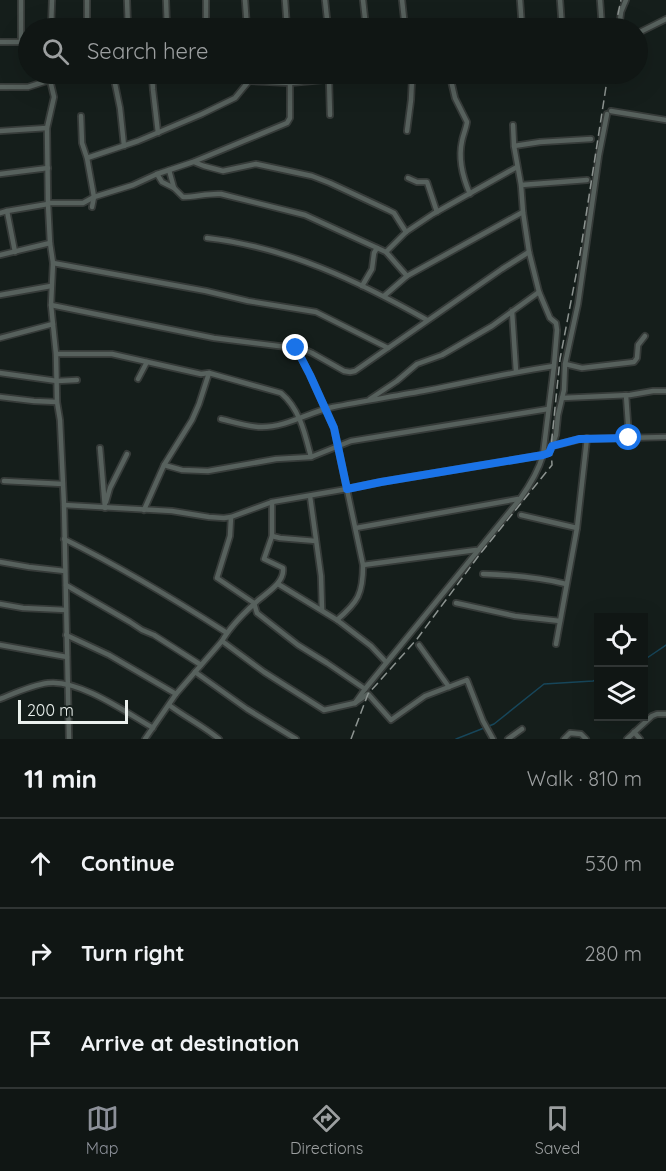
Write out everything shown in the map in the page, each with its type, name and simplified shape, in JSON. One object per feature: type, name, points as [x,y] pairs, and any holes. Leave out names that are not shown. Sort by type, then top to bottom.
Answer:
[{"type":"street","points":[[21,0],[21,18]]},
{"type":"street","points":[[51,18],[52,0]]},
{"type":"street","points":[[87,0],[87,18]]},
{"type":"street","points":[[127,0],[128,18]]},
{"type":"street","points":[[166,0],[167,18]]},
{"type":"street","points":[[206,0],[206,18]]},
{"type":"street","points":[[245,0],[246,18]]},
{"type":"street","points":[[285,0],[286,18]]},
{"type":"street","points":[[325,0],[327,18]]},
{"type":"street","points":[[363,0],[365,18]]},
{"type":"street","points":[[402,0],[404,18]]},
{"type":"street","points":[[520,0],[521,18]]},
{"type":"street","points":[[560,0],[561,18]]},
{"type":"street","points":[[600,0],[601,18]]},
{"type":"street","points":[[620,18],[626,0]]},
{"type":"street","points":[[648,28],[666,20]]},
{"type":"street","points":[[0,42],[18,42]]},
{"type":"street","points":[[0,87],[28,87],[37,84]]},
{"type":"street","points":[[51,84],[54,97],[47,128],[52,262],[51,305],[56,354],[64,505],[69,739]]},
{"type":"street","points":[[115,84],[124,146]]},
{"type":"street","points":[[152,84],[158,133]]},
{"type":"street","points":[[87,158],[158,133],[235,98],[247,84]]},
{"type":"street","points":[[0,213],[49,204],[83,203],[193,162],[289,121],[290,84]]},
{"type":"street","points":[[329,84],[330,115]]},
{"type":"street","points":[[407,131],[412,84]]},
{"type":"street","points":[[452,84],[455,98],[467,122],[461,144],[461,165],[463,179],[470,194]]},
{"type":"street","points":[[64,505],[231,517],[272,502],[549,453],[556,435],[564,390],[566,364],[578,304],[596,176],[609,112],[666,120]]},
{"type":"street","points":[[81,116],[82,143],[94,197],[92,207]]},
{"type":"street","points":[[355,704],[386,662],[532,482],[543,455],[557,330],[556,323],[550,318],[539,292],[529,252],[513,125]]},
{"type":"street","points":[[0,131],[47,128]]},
{"type":"street","points":[[514,146],[591,139]]},
{"type":"street","points":[[193,162],[223,171],[256,164],[312,176],[394,213],[406,232]]},
{"type":"street","points":[[386,252],[406,232],[517,167]]},
{"type":"street","points":[[0,174],[48,168]]},
{"type":"street","points":[[169,170],[174,188]]},
{"type":"street","points":[[157,174],[162,182],[174,188],[183,197],[207,193],[222,194],[305,215],[386,252],[407,276]]},
{"type":"street","points":[[408,178],[417,182],[427,182],[437,212]]},
{"type":"street","points":[[521,185],[587,180]]},
{"type":"street","points":[[7,211],[15,252]]},
{"type":"street","points":[[384,296],[407,276],[523,212]]},
{"type":"street","points":[[207,238],[287,254],[384,296],[427,321]]},
{"type":"street","points":[[0,255],[50,243]]},
{"type":"street","points":[[362,286],[372,269],[377,248]]},
{"type":"street","points":[[51,305],[214,338],[296,348],[312,353],[350,372],[529,252]]},
{"type":"street","points":[[52,262],[248,301],[316,312],[388,348]]},
{"type":"street","points":[[0,295],[51,286]]},
{"type":"street","points":[[368,400],[417,364],[442,355],[492,326],[539,292]]},
{"type":"street","points":[[513,311],[516,371]]},
{"type":"street","points":[[0,338],[53,324]]},
{"type":"street","points":[[566,364],[582,368],[634,362],[637,358],[638,345],[645,336]]},
{"type":"street","points":[[296,348],[334,428],[363,566],[363,583],[359,595],[353,606],[337,620]]},
{"type":"street","points":[[56,354],[112,354],[201,374],[209,373],[281,393],[300,418],[311,457]]},
{"type":"street","points":[[138,379],[147,362]]},
{"type":"street","points":[[221,420],[263,427],[300,418],[325,408],[425,391],[516,371],[554,366]]},
{"type":"street","points":[[0,373],[57,381],[77,380]]},
{"type":"street","points":[[144,510],[165,465],[192,420],[209,373]]},
{"type":"street","points":[[562,398],[666,391]]},
{"type":"street","points":[[626,394],[629,438]]},
{"type":"street","points":[[0,397],[57,402]]},
{"type":"street","points":[[165,465],[182,470],[208,471],[276,459],[311,457],[351,441],[548,409]]},
{"type":"street","points":[[552,446],[587,438],[666,437]]},
{"type":"street","points":[[556,644],[577,528],[587,438]]},
{"type":"street","points":[[100,448],[105,508]]},
{"type":"street","points":[[105,508],[110,488],[127,454]]},
{"type":"street","points":[[4,481],[63,484]]},
{"type":"street","points":[[310,496],[321,576],[322,610]]},
{"type":"street","points":[[356,528],[519,499]]},
{"type":"street","points":[[145,739],[176,694],[227,633],[254,603],[278,584],[284,573],[283,568],[264,559],[272,536],[272,502]]},
{"type":"street","points":[[521,514],[577,528]]},
{"type":"street","points":[[231,517],[230,536],[217,578],[254,603],[257,613],[298,645],[365,689]]},
{"type":"street","points":[[272,536],[316,542]]},
{"type":"street","points":[[64,539],[109,561],[227,633]]},
{"type":"street","points":[[363,566],[477,550]]},
{"type":"street","points":[[0,562],[65,571]]},
{"type":"street","points":[[483,574],[542,578],[566,584]]},
{"type":"street","points":[[278,584],[337,620],[371,646],[386,662]]},
{"type":"street","points":[[66,585],[141,630],[154,635],[201,666]]},
{"type":"street","points":[[456,603],[515,616],[560,621]]},
{"type":"street","points":[[0,604],[23,608],[66,610]]},
{"type":"street","points":[[66,635],[109,655],[176,694]]},
{"type":"street","points":[[222,641],[264,672],[324,710],[355,704],[368,694],[391,720],[425,696],[467,681],[493,739]]},
{"type":"street","points":[[0,645],[67,657]]},
{"type":"street","points":[[419,645],[449,687]]},
{"type":"street","points":[[195,672],[247,710],[296,739]]},
{"type":"street","points":[[0,699],[33,687],[58,682],[88,691],[153,728]]},
{"type":"street","points":[[168,705],[219,739]]},
{"type":"street","points":[[627,739],[652,716],[666,714]]},
{"type":"street","points":[[508,739],[522,729]]},
{"type":"street","points":[[634,732],[640,739]]},
{"type":"street","points":[[564,739],[570,733],[581,734],[586,739]]},
{"type":"waterway","points":[[648,657],[666,645]]},
{"type":"waterway","points":[[489,726],[544,684],[594,681]]},
{"type":"waterway","points":[[456,739],[484,728]]},
{"type":"railway","points":[[617,18],[621,0]]},
{"type":"railway","points":[[351,739],[368,694],[417,639],[480,554],[552,465],[551,447],[560,359],[580,254],[606,84]]},
{"type":"route","points":[[296,348],[334,428],[347,489],[543,455],[549,453],[552,446],[571,440],[629,438]]}]
